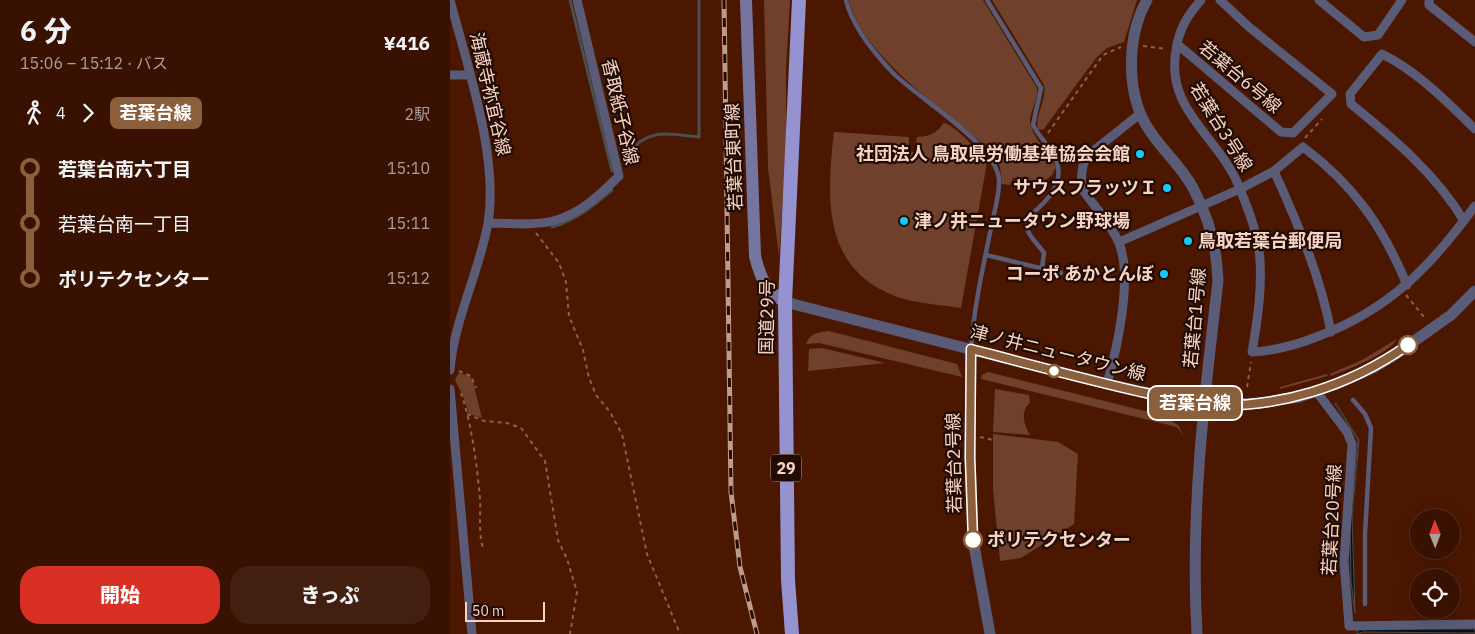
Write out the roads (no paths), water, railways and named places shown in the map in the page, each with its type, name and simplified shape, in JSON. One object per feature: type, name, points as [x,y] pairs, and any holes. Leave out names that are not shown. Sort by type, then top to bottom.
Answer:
[{"type":"highway","name":"国道29号","points":[[792,634],[788,580],[785,302],[799,0]]},
{"type":"main road","name":"若葉台東町線","points":[[746,0],[755,256],[759,273],[766,286],[775,296],[785,302]]},
{"type":"street","name":"海蔵寺祢宜谷線","points":[[450,0],[470,75],[490,165],[488,223],[452,338],[452,373]]},
{"type":"street","name":"香取紙子谷線","points":[[488,223],[552,222],[571,215],[588,204],[619,176],[577,0]]},
{"type":"street","name":"若葉台1号線","points":[[1148,0],[1134,38],[1132,55],[1136,96],[1146,126],[1194,188],[1211,225],[1218,252],[1218,281],[1196,483],[1194,538],[1197,634]]},
{"type":"street","name":"若葉台3号線","points":[[1201,0],[1181,28],[1173,66],[1180,100],[1232,170],[1255,230],[1260,260],[1260,288],[1252,352],[1302,342],[1331,332]]},
{"type":"street","name":"若葉台6号線","points":[[1176,47],[1281,132],[1293,133],[1332,94],[1249,27],[1220,0]]},
{"type":"street","points":[[1319,0],[1364,37],[1378,35],[1402,0]]},
{"type":"street","points":[[1429,0],[1429,5],[1475,42]]},
{"type":"street","points":[[1464,221],[1454,204],[1412,156],[1350,104],[1350,94],[1382,54],[1397,62],[1442,98],[1475,129]]},
{"type":"street","points":[[450,75],[470,75]]},
{"type":"street","points":[[1107,384],[1116,351],[1123,295],[1123,257],[1118,242],[1082,189],[1084,161],[1141,113]]},
{"type":"street","points":[[1240,189],[1274,171],[1303,148],[1326,165],[1353,192],[1391,248],[1404,287]]},
{"type":"street","points":[[1274,171],[1304,237],[1325,300],[1331,332],[1380,306],[1404,287],[1431,262],[1475,206]]},
{"type":"street","name":"若葉台3号線","points":[[1118,242],[1240,189]]},
{"type":"street","name":"津ノ井ニュータウン線","points":[[785,302],[1107,384],[1203,405],[1260,403],[1299,397],[1316,391],[1373,368],[1445,320],[1473,297]]},
{"type":"street","name":"若葉台2号線","points":[[971,349],[970,457],[973,540],[990,634]]},
{"type":"street","points":[[454,389],[472,634]]},
{"type":"street","name":"若葉台20号線","points":[[1316,391],[1346,432],[1352,444],[1344,562],[1349,630],[1475,624]]},
{"type":"lane","points":[[846,0],[848,10],[863,35],[893,73],[981,146],[996,166],[998,187],[971,349]]},
{"type":"lane","points":[[988,0],[1041,88],[1033,125],[1057,162],[1057,182],[1054,192],[1048,200],[1028,217],[1026,223],[1027,231],[1044,253],[1042,268]]},
{"type":"lane","points":[[986,255],[1061,273]]},
{"type":"lane","points":[[1353,400],[1369,420],[1372,434],[1365,534],[1365,604]]},
{"type":"water","points":[[1336,403],[1359,440],[1352,516],[1355,613],[1351,581],[1350,524],[1358,440]]},
{"type":"water","points":[[1362,629],[1475,629],[1475,633],[1363,632],[1357,634],[1357,631]]},
{"type":"waterway","points":[[570,0],[612,171]]},
{"type":"waterway","points":[[628,154],[636,145],[651,136],[669,134],[699,137],[699,0]]},
{"type":"waterway","points":[[552,227],[577,216],[612,190]]},
{"type":"railway","points":[[724,0],[731,492],[740,567],[757,634]]},
{"type":"place","name":"社団法人 鳥取県労働基準協会会館","points":[[1140,154]]},
{"type":"place","name":"サウスフラッツＩ","points":[[1167,188]]},
{"type":"place","name":"津ノ井ニュータウン野球場","points":[[904,221]]},
{"type":"place","name":"鳥取若葉台郵便局","points":[[1188,241]]},
{"type":"place","name":"コーポ あかとんぼ","points":[[1164,274]]},
{"type":"place","name":"ポリテクセンター","points":[[973,540]]}]
